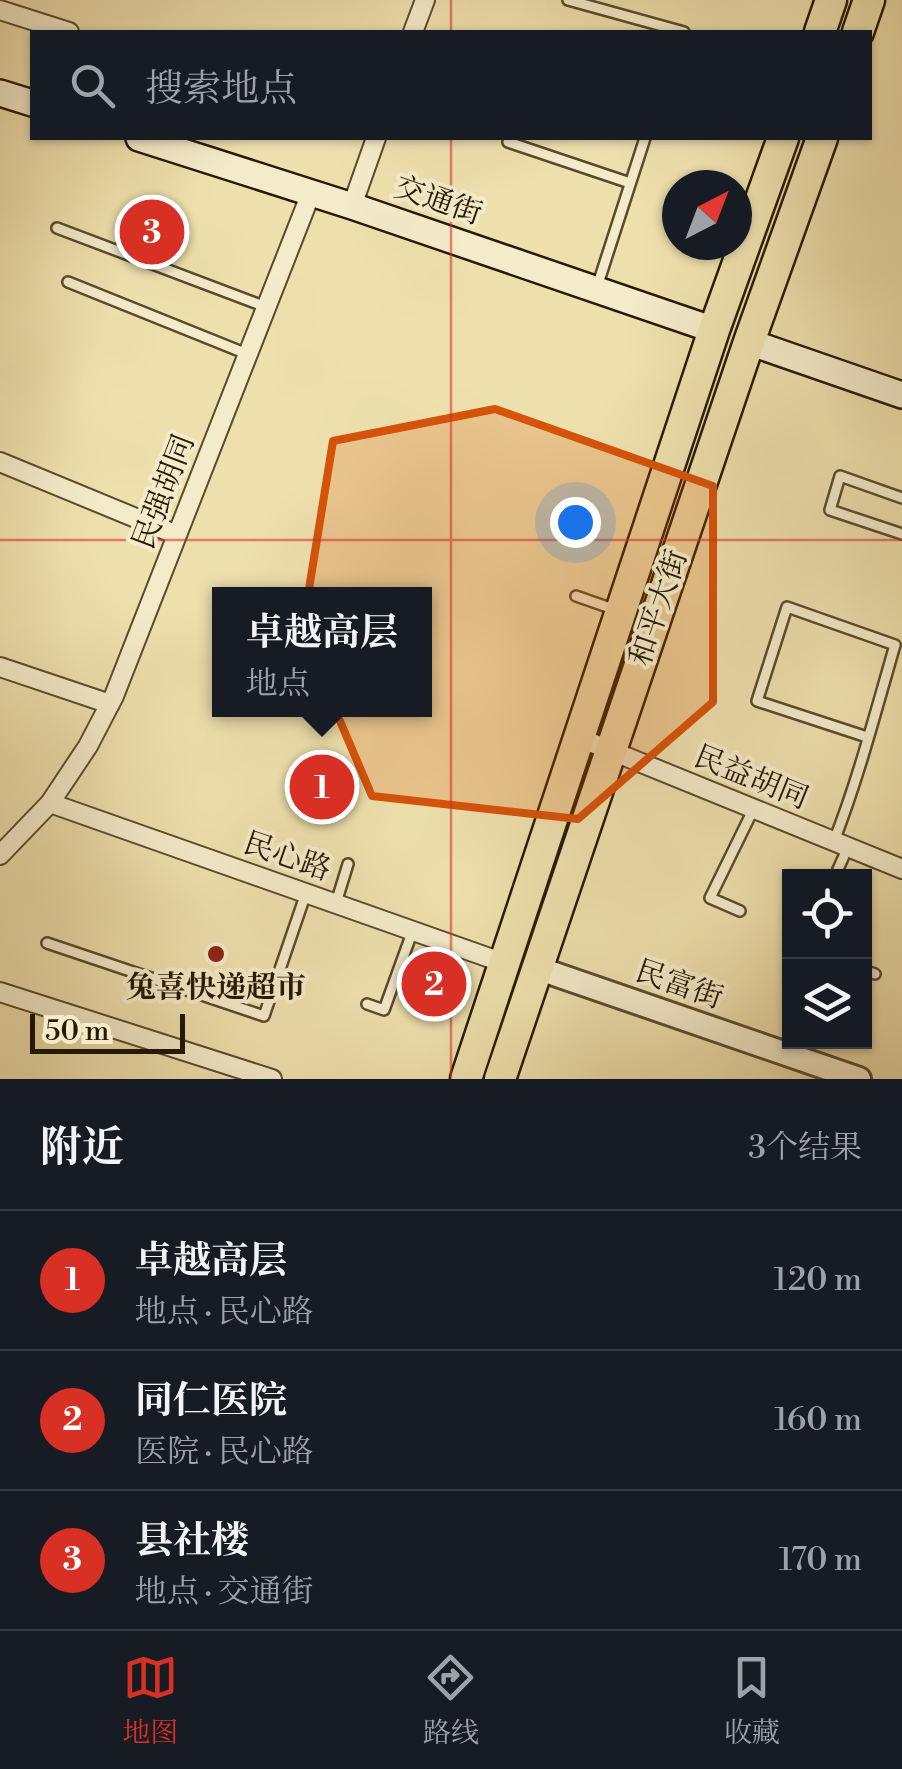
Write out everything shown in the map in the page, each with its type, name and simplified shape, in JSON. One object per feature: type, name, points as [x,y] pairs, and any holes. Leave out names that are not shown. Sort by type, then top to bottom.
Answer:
[{"type":"main road","points":[[821,30],[831,0]]},
{"type":"main road","points":[[859,30],[870,0]]},
{"type":"main road","points":[[0,93],[30,102]]},
{"type":"main road","name":"交通街","points":[[145,140],[714,330]]},
{"type":"main road","name":"和平大街","points":[[466,1079],[714,330],[782,140]]},
{"type":"main road","name":"和平大街","points":[[500,1079],[821,140]]},
{"type":"main road","points":[[749,342],[902,395]]},
{"type":"street","points":[[414,30],[425,0]]},
{"type":"street","points":[[0,10],[63,30]]},
{"type":"street","points":[[352,206],[375,140]]},
{"type":"street","name":"民强胡同","points":[[0,855],[50,803],[110,704],[310,192]]},
{"type":"street","points":[[0,462],[177,535]]},
{"type":"street","points":[[0,667],[110,704]]},
{"type":"street","name":"民益胡同","points":[[580,738],[902,869]]},
{"type":"street","name":"民心路","points":[[50,803],[504,962]]},
{"type":"street","name":"民富街","points":[[537,968],[858,1079]]},
{"type":"street","points":[[0,992],[272,1079]]},
{"type":"lane","points":[[568,0],[677,30]]},
{"type":"lane","points":[[509,140],[630,183]]},
{"type":"lane","points":[[596,290],[643,140]]},
{"type":"lane","points":[[57,228],[266,307]]},
{"type":"lane","points":[[68,282],[247,354]]},
{"type":"lane","points":[[902,498],[840,476],[830,510],[902,534]]},
{"type":"lane","points":[[576,596],[622,612]]},
{"type":"lane","points":[[836,869],[868,738],[896,645],[787,607],[757,701],[868,738]]},
{"type":"lane","points":[[740,911],[710,898],[754,808]]},
{"type":"lane","points":[[336,903],[348,864]]},
{"type":"lane","points":[[47,943],[264,1016],[306,893]]},
{"type":"lane","points":[[367,1004],[384,1010],[412,930]]},
{"type":"highlighted area","points":[[495,409],[713,486],[713,702],[578,819],[372,796],[302,632],[333,441]]},
{"type":"place","name":"县社楼","points":[[152,232]]},
{"type":"place","name":"卓越高层","points":[[322,787]]},
{"type":"place","name":"兔喜快递超市","points":[[216,954]]},
{"type":"place","name":"同仁医院","points":[[434,984]]}]
